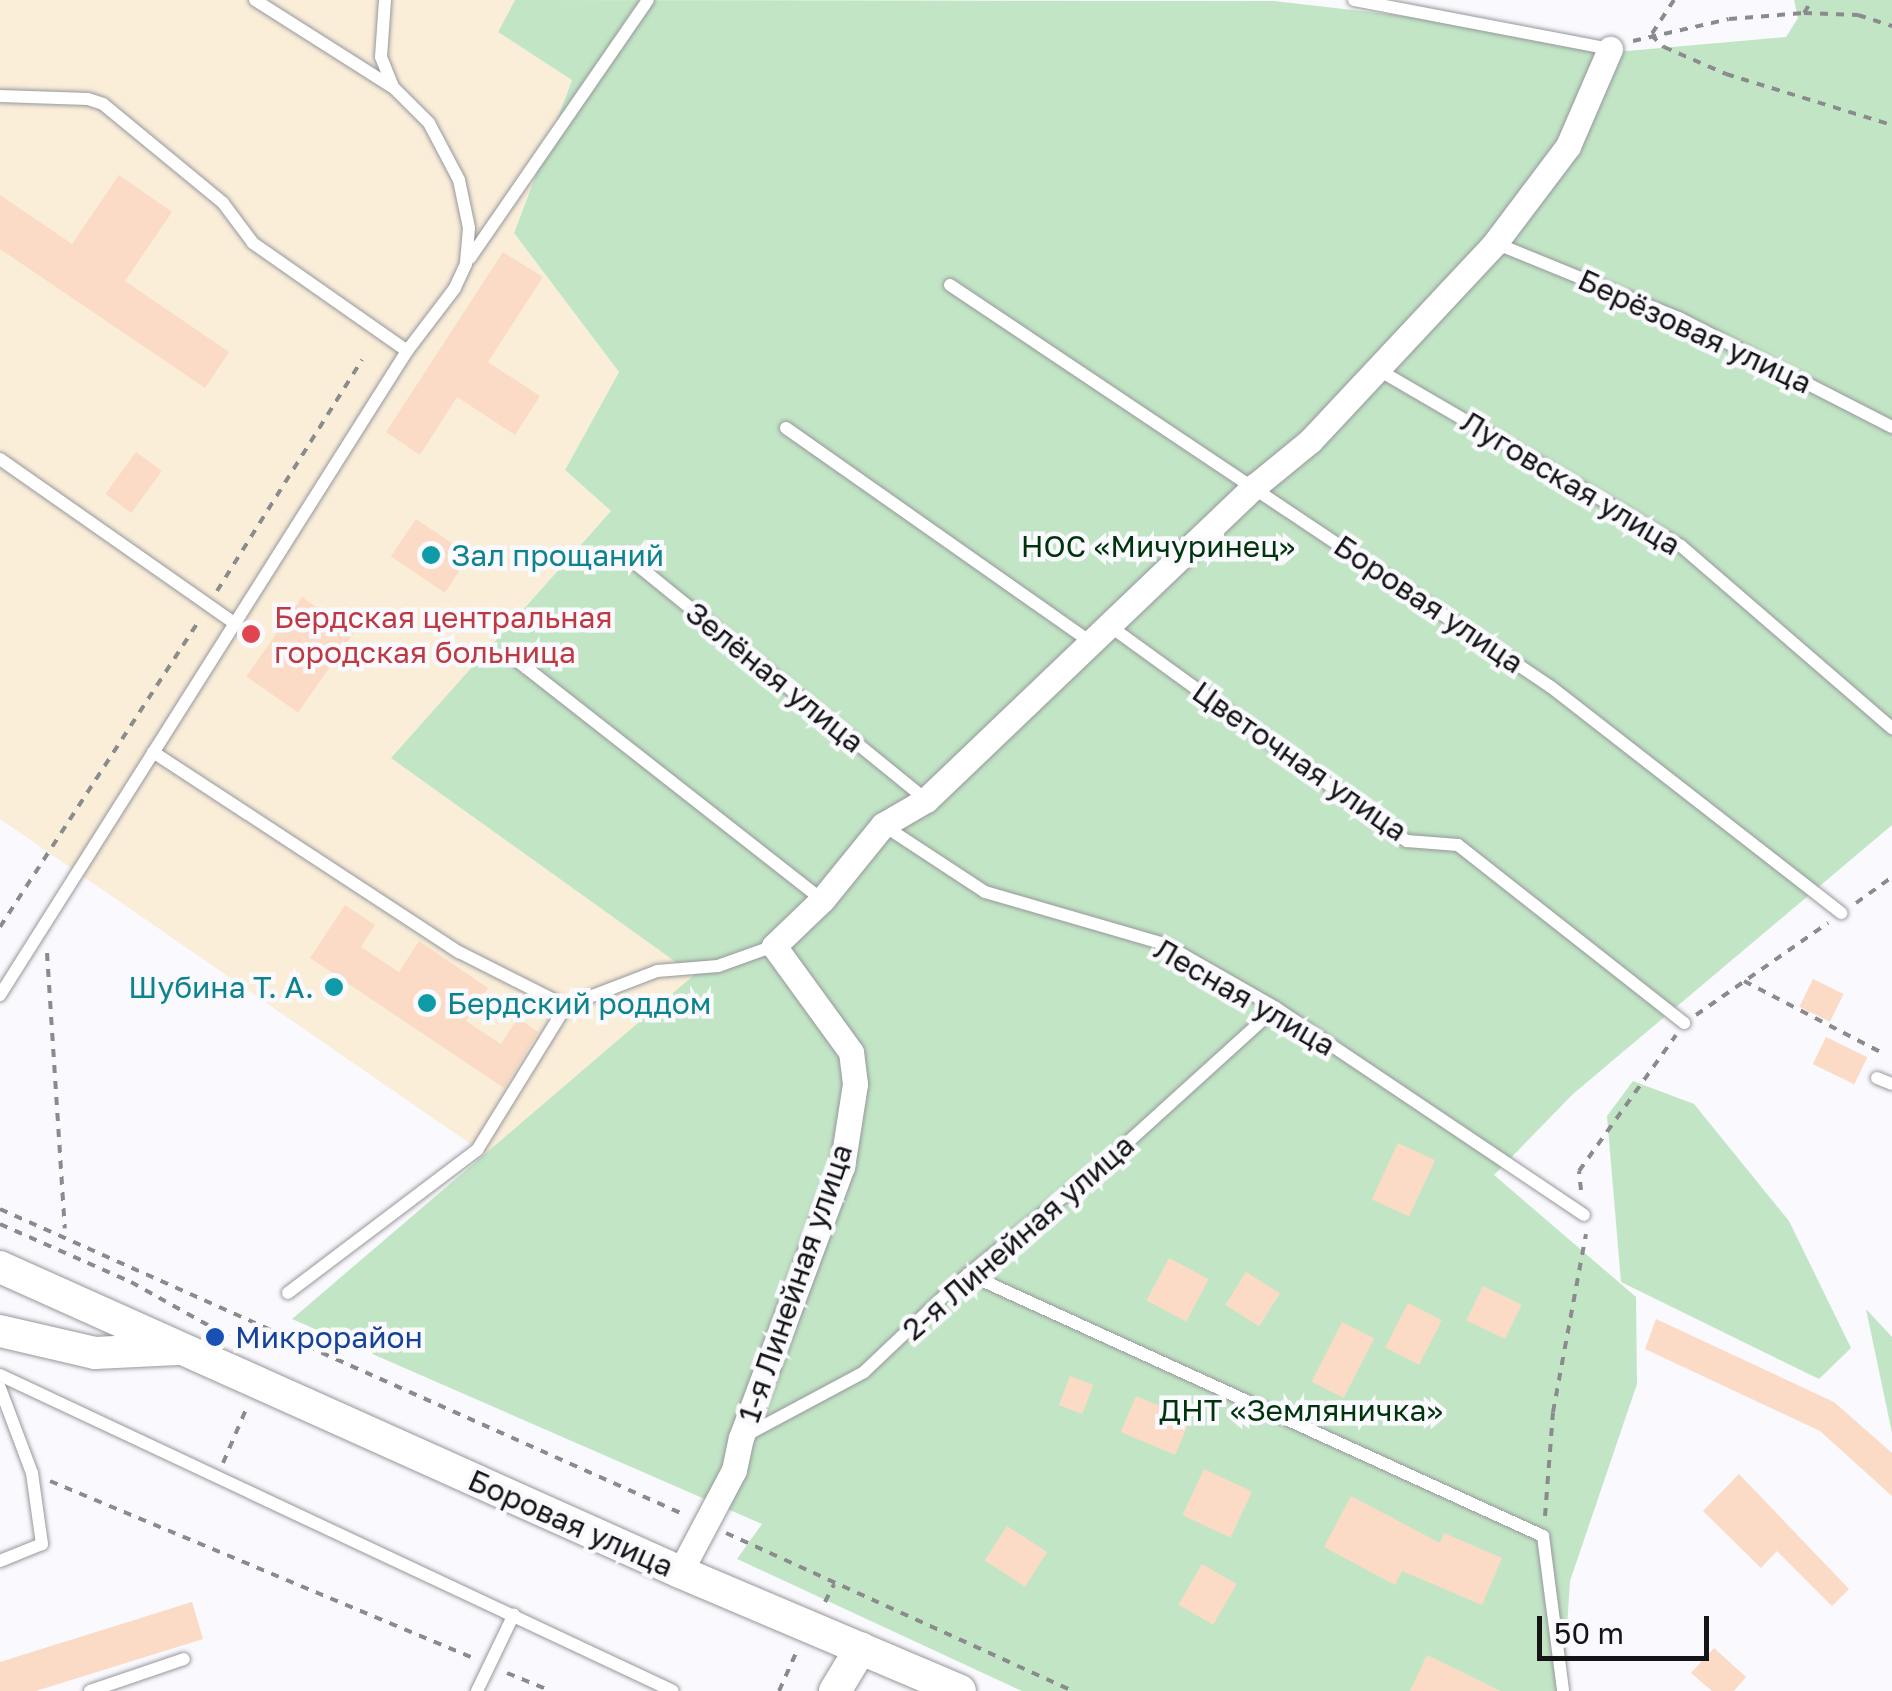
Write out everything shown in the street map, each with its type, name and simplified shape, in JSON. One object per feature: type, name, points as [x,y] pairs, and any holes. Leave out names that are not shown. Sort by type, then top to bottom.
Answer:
[{"type":"street","points":[[774,946],[822,900],[883,825],[926,800],[1255,486],[1310,442],[1495,242],[1568,146],[1610,49]]},
{"type":"street","name":"1-я Линейная улица","points":[[680,1572],[734,1470],[741,1438],[842,1167],[855,1084],[851,1052],[774,946]]},
{"type":"street","name":"Боровая улица","points":[[0,1267],[680,1572],[960,1691]]},
{"type":"street","name":"Боровая улица","points":[[0,1332],[95,1353],[185,1348]]},
{"type":"street","points":[[835,1691],[861,1648]]},
{"type":"lane","points":[[255,0],[392,87],[429,123],[459,180],[470,228],[466,264]]},
{"type":"lane","points":[[385,0],[381,56],[392,87]]},
{"type":"lane","points":[[0,994],[407,351],[455,288],[466,264],[648,0]]},
{"type":"lane","points":[[1354,0],[1610,49]]},
{"type":"lane","points":[[0,96],[88,99],[103,104],[224,204],[253,243],[407,351]]},
{"type":"lane","name":"Берёзовая улица","points":[[1495,242],[1678,318],[1892,427]]},
{"type":"lane","name":"Боровая улица","points":[[950,285],[1551,688],[1841,914]]},
{"type":"lane","name":"Луговская улица","points":[[1378,369],[1681,546],[1892,728]]},
{"type":"lane","name":"Цветочная улица","points":[[786,428],[1407,841],[1458,845],[1684,1024]]},
{"type":"lane","points":[[0,459],[234,623]]},
{"type":"lane","name":"Зелёная улица","points":[[625,555],[926,800]]},
{"type":"lane","points":[[510,655],[822,900]]},
{"type":"lane","points":[[153,752],[459,952],[566,1006]]},
{"type":"lane","name":"Лесная улица","points":[[883,825],[985,892],[1164,944],[1276,1008],[1584,1215]]},
{"type":"lane","points":[[288,1293],[477,1150],[566,1006],[657,971],[718,966],[774,946]]},
{"type":"lane","name":"2-я Линейная улица","points":[[741,1438],[864,1372],[968,1274],[1106,1162],[1276,1008]]},
{"type":"lane","points":[[1877,1078],[1892,1084]]},
{"type":"lane","points":[[968,1274],[1543,1536],[1563,1691]]},
{"type":"lane","points":[[0,1374],[674,1691]]},
{"type":"lane","points":[[0,1388],[32,1473],[42,1544],[0,1561]]},
{"type":"lane","points":[[477,1691],[514,1614]]},
{"type":"lane","points":[[90,1691],[184,1659]]},
{"type":"path","points":[[1652,35],[1674,0]]},
{"type":"path","points":[[1804,13],[1812,0]]},
{"type":"path","points":[[1610,49],[1652,35],[1729,19],[1804,13],[1858,15],[1892,26]]},
{"type":"path","points":[[1652,35],[1664,46],[1726,74],[1892,125]]},
{"type":"path","points":[[0,927],[362,360]]},
{"type":"path","points":[[1543,1536],[1553,1412],[1586,1238],[1579,1171],[1684,1024],[1892,877]]},
{"type":"path","points":[[45,924],[65,1228]]},
{"type":"path","points":[[1744,981],[1886,1055]]},
{"type":"path","points":[[0,1209],[1072,1691]]},
{"type":"path","points":[[32,1473],[551,1691]]},
{"type":"shaded area","name":"Бердская центральная городская больница","points":[[0,0],[515,0],[498,32],[572,79],[514,233],[619,372],[565,470],[611,511],[392,758],[695,975],[485,1154],[0,819]]},
{"type":"green space","name":"НОС «Мичуринец»","points":[[515,0],[1274,1],[1422,18],[1627,51],[1786,37],[1798,18],[1794,0],[1892,0],[1892,825],[1573,1094],[1494,1175],[1636,1297],[1637,1384],[1570,1581],[1563,1691],[1022,1691],[737,1559],[762,1524],[292,1319],[694,975],[391,758],[611,511],[565,470],[619,372],[514,233],[572,80],[498,32]]},
{"type":"green space","points":[[1633,1081],[1694,1104],[1789,1221],[1851,1348],[1819,1379],[1621,1282],[1607,1116]]},
{"type":"green space","points":[[1866,1309],[1892,1337],[1892,1433]]},
{"type":"building","points":[[119,175],[172,212],[125,281],[229,352],[205,388],[0,249],[0,195],[72,244]]},
{"type":"building","points":[[503,252],[543,277],[488,362],[540,396],[515,435],[457,397],[420,455],[386,432]]},
{"type":"building","points":[[136,452],[162,471],[131,513],[105,494]]},
{"type":"building","name":"Зал прощаний","points":[[416,519],[470,555],[445,593],[391,556]]},
{"type":"building","points":[[302,597],[354,633],[298,713],[246,676]]},
{"type":"building","name":"Бердский роддом","points":[[345,905],[375,925],[361,947],[399,972],[419,941],[488,988],[466,1021],[501,1044],[518,1018],[538,1032],[504,1088],[310,958]]},
{"type":"building","points":[[1813,979],[1844,994],[1830,1022],[1799,1007]]},
{"type":"building","points":[[1826,1037],[1867,1057],[1854,1084],[1813,1064]]},
{"type":"building","points":[[1398,1143],[1435,1160],[1409,1217],[1372,1199]]},
{"type":"building","points":[[1169,1258],[1209,1279],[1186,1322],[1146,1300]]},
{"type":"building","points":[[1246,1272],[1280,1293],[1259,1326],[1225,1305]]},
{"type":"building","points":[[1483,1286],[1522,1305],[1505,1339],[1466,1320]]},
{"type":"building","points":[[1408,1303],[1442,1320],[1419,1365],[1385,1348]]},
{"type":"building","points":[[1656,1319],[1834,1402],[1892,1453],[1892,1496],[1820,1431],[1645,1349]]},
{"type":"building","points":[[1342,1322],[1374,1338],[1344,1398],[1312,1382]]},
{"type":"building","points":[[1070,1376],[1093,1385],[1082,1414],[1059,1405]]},
{"type":"building","points":[[1136,1396],[1190,1419],[1175,1455],[1121,1432]]},
{"type":"building","points":[[1204,1469],[1252,1491],[1230,1538],[1182,1515]]},
{"type":"building","points":[[1739,1474],[1849,1589],[1832,1606],[1777,1551],[1761,1568],[1703,1511]]},
{"type":"building","points":[[1351,1496],[1440,1543],[1444,1533],[1502,1558],[1482,1605],[1402,1571],[1395,1585],[1324,1547]]},
{"type":"building","points":[[1007,1526],[1047,1552],[1025,1587],[985,1560]]},
{"type":"building","points":[[1202,1564],[1237,1584],[1213,1625],[1178,1605]]},
{"type":"building","points":[[192,1602],[203,1639],[36,1691],[0,1691],[0,1662]]},
{"type":"building","points":[[1714,1648],[1746,1677],[1734,1691],[1712,1691],[1691,1673]]},
{"type":"building","points":[[1427,1655],[1501,1691],[1410,1691]]},
{"type":"place","name":"Зал прощаний","points":[[431,555]]},
{"type":"place","name":"Бердская центральная городская больница","points":[[251,634]]},
{"type":"place","name":"Шубина Т. А.","points":[[334,987]]},
{"type":"place","name":"Бердский роддом","points":[[427,1003]]},
{"type":"place","name":"Микрорайон","points":[[215,1337]]},
{"type":"park label","name":"ДНТ «Земляничка»","points":[[1301,1410]]}]
